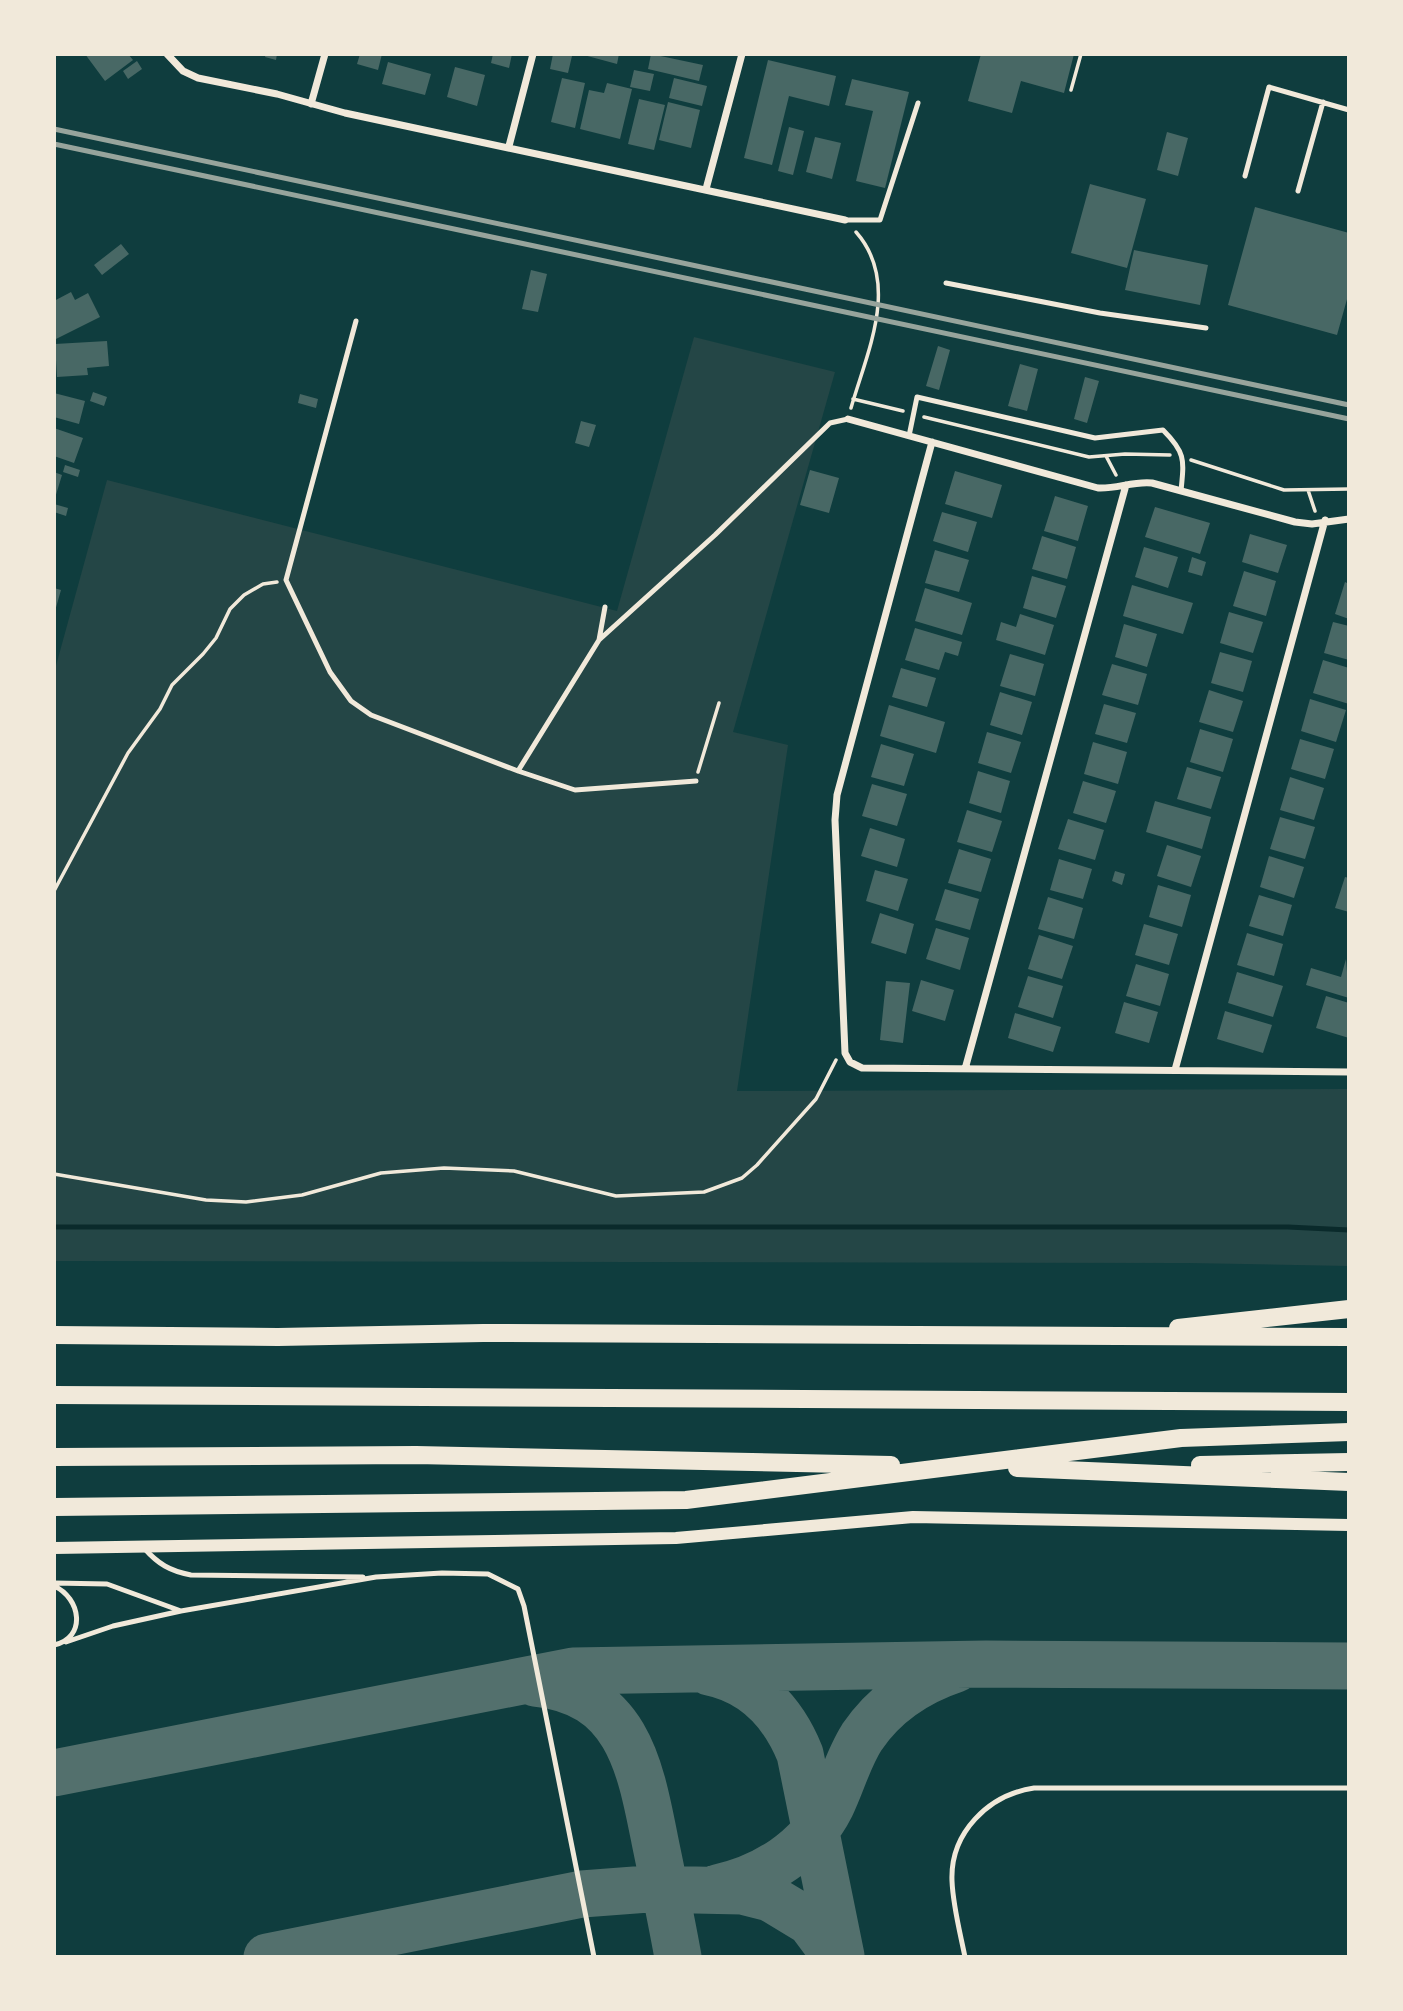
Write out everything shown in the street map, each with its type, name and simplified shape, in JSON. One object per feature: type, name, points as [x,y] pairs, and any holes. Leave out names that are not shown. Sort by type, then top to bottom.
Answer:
[{"type":"highway","points":[[1090,1337],[1349,1309]]},
{"type":"highway","points":[[54,1335],[278,1337],[483,1333],[1349,1337]]},
{"type":"highway","points":[[54,1395],[1349,1402]]},
{"type":"highway","points":[[54,1507],[686,1500],[1181,1438],[1349,1432]]},
{"type":"highway","points":[[54,1457],[277,1453],[1035,1468],[1349,1482]]},
{"type":"highway","points":[[1035,1468],[1349,1462]]},
{"type":"street","points":[[167,54],[183,71],[198,78],[845,220]]},
{"type":"street","points":[[311,104],[325,54]]},
{"type":"street","points":[[509,146],[533,54]]},
{"type":"street","points":[[706,189],[742,54]]},
{"type":"street","points":[[848,419],[1098,488],[1112,489],[1137,481],[1295,522],[1349,519]]},
{"type":"street","points":[[932,442],[837,795],[835,820],[845,1053],[850,1062],[862,1068],[1349,1072]]},
{"type":"street","points":[[965,1069],[1126,485]]},
{"type":"street","points":[[1175,1070],[1325,520]]},
{"type":"street","points":[[54,1548],[676,1538],[913,1517],[1349,1525]]},
{"type":"lane","points":[[1245,176],[1269,87],[1349,110]]},
{"type":"lane","points":[[1298,191],[1323,102]]},
{"type":"lane","points":[[845,220],[880,220],[918,103]]},
{"type":"lane","points":[[946,284],[1100,313],[1206,328]]},
{"type":"lane","points":[[356,321],[286,580],[330,672],[351,701],[371,715],[575,790],[696,781]]},
{"type":"lane","points":[[909,436],[917,397],[1095,438],[1163,430],[1178,445],[1184,458],[1181,491]]},
{"type":"lane","points":[[518,771],[599,640],[715,536],[830,423],[848,419]]},
{"type":"lane","points":[[599,640],[605,607]]},
{"type":"lane","points":[[142,1545],[156,1562],[172,1572],[191,1575],[376,1577],[488,1574],[518,1588],[524,1606],[594,1957]]},
{"type":"lane","points":[[54,1645],[113,1626],[181,1611],[376,1577]]},
{"type":"lane","points":[[54,1585],[107,1584],[181,1611]]},
{"type":"lane","points":[[54,1585],[69,1597],[76,1609],[77,1624],[73,1636],[66,1642]]},
{"type":"lane","points":[[965,1957],[953,1891],[956,1852],[969,1825],[1002,1797],[1034,1788],[1349,1788]]},
{"type":"path","points":[[1071,90],[1081,54]]},
{"type":"path","points":[[845,220],[863,240],[878,281],[880,305],[848,419]]},
{"type":"path","points":[[853,399],[897,410]]},
{"type":"path","points":[[923,416],[1025,439],[1069,454],[1173,456]]},
{"type":"path","points":[[1106,456],[1112,471],[1126,485]]},
{"type":"path","points":[[1193,460],[1284,490],[1349,489]]},
{"type":"path","points":[[1308,491],[1312,508],[1325,520]]},
{"type":"path","points":[[54,891],[128,753],[160,709],[172,685],[216,638],[230,609],[244,595],[263,584],[286,580]]},
{"type":"path","points":[[696,781],[699,761],[719,703]]},
{"type":"path","points":[[54,1174],[206,1200],[246,1202],[302,1195],[381,1173],[443,1168],[514,1171],[616,1196],[704,1192],[742,1178],[757,1165],[816,1100],[833,1062],[845,1053]]},
{"type":"shaded area","points":[[694,337],[835,372],[733,732],[788,745],[737,1091],[1349,1089],[1349,1266],[1188,1263],[54,1261],[54,673],[107,480],[617,611]]},
{"type":"building","points":[[85,54],[128,54],[133,60],[105,81]]},
{"type":"building","points":[[266,54],[277,54],[276,60],[265,57]]},
{"type":"building","points":[[360,54],[382,54],[378,70],[357,64]]},
{"type":"building","points":[[493,54],[512,54],[509,68],[491,63]]},
{"type":"building","points":[[553,54],[572,56],[568,73],[550,69]]},
{"type":"building","points":[[580,54],[619,54],[617,64]]},
{"type":"building","points":[[651,54],[703,65],[699,81],[648,69]]},
{"type":"building","points":[[981,54],[1074,54],[1064,93],[1021,81],[1012,113],[968,101]]},
{"type":"building","points":[[768,60],[836,76],[829,106],[789,96],[772,165],[744,158]]},
{"type":"building","points":[[137,61],[142,69],[128,79],[123,71]]},
{"type":"building","points":[[388,62],[431,74],[425,95],[382,84]]},
{"type":"building","points":[[455,67],[485,75],[477,106],[447,97]]},
{"type":"building","points":[[634,70],[654,74],[650,91],[630,87]]},
{"type":"building","points":[[562,78],[585,83],[575,128],[551,122]]},
{"type":"building","points":[[674,78],[707,86],[702,106],[669,98]]},
{"type":"building","points":[[852,79],[909,92],[885,188],[856,181],[873,111],[845,105]]},
{"type":"building","points":[[607,83],[632,89],[620,139],[580,129],[589,90],[604,93]]},
{"type":"building","points":[[639,99],[665,105],[654,150],[628,144]]},
{"type":"building","points":[[668,102],[700,110],[691,148],[659,140]]},
{"type":"building","points":[[789,127],[804,131],[793,175],[778,171]]},
{"type":"building","points":[[1167,132],[1188,138],[1178,176],[1157,170]]},
{"type":"building","points":[[815,137],[841,143],[832,179],[806,172]]},
{"type":"building","points":[[1090,184],[1146,199],[1127,268],[1071,253]]},
{"type":"building","points":[[1255,207],[1349,233],[1349,292],[1337,335],[1228,305]]},
{"type":"building","points":[[121,244],[129,254],[102,275],[94,265]]},
{"type":"building","points":[[1134,250],[1208,265],[1200,305],[1125,290]]},
{"type":"building","points":[[531,270],[547,274],[538,312],[522,309]]},
{"type":"building","points":[[71,292],[75,300],[88,293],[100,317],[54,340],[54,301]]},
{"type":"building","points":[[107,341],[109,366],[87,368],[88,375],[57,377],[55,344]]},
{"type":"building","points":[[938,346],[950,350],[939,390],[926,386]]},
{"type":"building","points":[[1020,364],[1038,369],[1027,411],[1008,406]]},
{"type":"building","points":[[1085,377],[1099,381],[1087,423],[1074,419]]},
{"type":"building","points":[[93,392],[107,397],[104,406],[90,401]]},
{"type":"building","points":[[54,393],[85,401],[79,424],[54,417]]},
{"type":"building","points":[[300,394],[318,399],[316,408],[298,403]]},
{"type":"building","points":[[581,421],[596,425],[589,447],[575,443]]},
{"type":"building","points":[[54,428],[83,438],[74,463],[54,456]]},
{"type":"building","points":[[65,465],[80,470],[78,477],[63,472]]},
{"type":"building","points":[[810,470],[839,478],[829,513],[800,505]]},
{"type":"building","points":[[955,471],[1002,485],[992,518],[945,504]]},
{"type":"building","points":[[54,472],[62,475],[55,498],[54,498]]},
{"type":"building","points":[[1055,496],[1088,506],[1078,541],[1044,531]]},
{"type":"building","points":[[54,504],[68,508],[66,516],[54,512]]},
{"type":"building","points":[[1155,507],[1210,523],[1200,554],[1145,537]]},
{"type":"building","points":[[942,512],[977,522],[968,552],[933,541]]},
{"type":"building","points":[[1250,534],[1287,545],[1278,573],[1242,562]]},
{"type":"building","points":[[1042,536],[1076,547],[1067,579],[1032,569]]},
{"type":"building","points":[[1144,547],[1178,557],[1168,588],[1135,577]]},
{"type":"building","points":[[935,550],[969,560],[959,592],[925,583]]},
{"type":"building","points":[[1192,557],[1206,562],[1202,576],[1188,572]]},
{"type":"building","points":[[1244,571],[1276,581],[1266,616],[1233,606]]},
{"type":"building","points":[[1032,576],[1066,586],[1056,618],[1023,608]]},
{"type":"building","points":[[1345,582],[1349,584],[1349,619],[1335,614]]},
{"type":"building","points":[[1132,585],[1193,603],[1183,634],[1123,616]]},
{"type":"building","points":[[54,588],[61,590],[55,611],[54,611]]},
{"type":"building","points":[[925,588],[972,603],[962,635],[915,621]]},
{"type":"building","points":[[1229,612],[1263,622],[1253,653],[1220,643]]},
{"type":"building","points":[[1020,614],[1054,625],[1045,655],[996,640],[1001,622],[1016,627]]},
{"type":"building","points":[[1333,622],[1349,626],[1349,660],[1324,653]]},
{"type":"building","points":[[1124,624],[1157,634],[1147,667],[1115,657]]},
{"type":"building","points":[[915,628],[962,642],[958,656],[945,652],[939,670],[905,660]]},
{"type":"building","points":[[1220,652],[1252,661],[1243,692],[1211,683]]},
{"type":"building","points":[[1010,654],[1044,664],[1035,696],[1000,686]]},
{"type":"building","points":[[1323,660],[1349,668],[1349,704],[1313,693]]},
{"type":"building","points":[[1112,664],[1147,674],[1138,705],[1102,695]]},
{"type":"building","points":[[901,668],[936,678],[927,707],[892,697]]},
{"type":"building","points":[[1209,690],[1243,701],[1233,732],[1199,722]]},
{"type":"building","points":[[1000,692],[1032,702],[1022,735],[990,725]]},
{"type":"building","points":[[1310,699],[1346,710],[1336,742],[1301,731]]},
{"type":"building","points":[[1104,704],[1136,713],[1127,743],[1095,734]]},
{"type":"building","points":[[889,705],[945,722],[936,753],[880,736]]},
{"type":"building","points":[[1200,729],[1233,739],[1223,772],[1190,762]]},
{"type":"building","points":[[987,732],[1021,742],[1011,773],[978,763]]},
{"type":"building","points":[[1300,739],[1334,749],[1325,779],[1291,769]]},
{"type":"building","points":[[1093,742],[1127,752],[1118,784],[1084,774]]},
{"type":"building","points":[[881,744],[914,754],[904,786],[871,777]]},
{"type":"building","points":[[1187,767],[1221,777],[1211,809],[1177,799]]},
{"type":"building","points":[[978,771],[1010,781],[1001,813],[969,803]]},
{"type":"building","points":[[1290,777],[1324,788],[1314,820],[1280,810]]},
{"type":"building","points":[[1083,781],[1116,791],[1106,823],[1073,813]]},
{"type":"building","points":[[872,784],[907,794],[897,826],[862,816]]},
{"type":"building","points":[[1155,801],[1211,817],[1202,849],[1146,832]]},
{"type":"building","points":[[967,810],[1002,821],[992,852],[957,842]]},
{"type":"building","points":[[1280,817],[1315,827],[1305,859],[1270,849]]},
{"type":"building","points":[[1068,819],[1104,830],[1095,860],[1058,849]]},
{"type":"building","points":[[870,828],[905,839],[897,867],[861,856]]},
{"type":"building","points":[[1167,845],[1201,856],[1191,887],[1157,876]]},
{"type":"building","points":[[959,849],[991,859],[981,892],[948,883]]},
{"type":"building","points":[[1269,856],[1304,867],[1294,898],[1260,887]]},
{"type":"building","points":[[1059,859],[1092,869],[1083,899],[1050,890]]},
{"type":"building","points":[[875,870],[908,879],[898,911],[866,901]]},
{"type":"building","points":[[1115,871],[1125,874],[1122,885],[1112,881]]},
{"type":"building","points":[[1345,877],[1349,878],[1349,912],[1335,908]]},
{"type":"building","points":[[1158,885],[1191,895],[1182,927],[1149,917]]},
{"type":"building","points":[[945,889],[979,899],[970,930],[935,920]]},
{"type":"building","points":[[1259,895],[1292,905],[1283,936],[1249,926]]},
{"type":"building","points":[[1048,897],[1083,908],[1074,939],[1038,929]]},
{"type":"building","points":[[880,913],[914,924],[906,954],[871,943]]},
{"type":"building","points":[[1144,924],[1178,934],[1169,965],[1135,955]]},
{"type":"building","points":[[936,928],[969,938],[960,970],[926,959]]},
{"type":"building","points":[[1247,933],[1283,944],[1274,976],[1237,965]]},
{"type":"building","points":[[1039,935],[1073,946],[1062,979],[1028,969]]},
{"type":"building","points":[[1346,959],[1349,998],[1306,985],[1311,968],[1341,977]]},
{"type":"building","points":[[1136,964],[1169,974],[1160,1006],[1126,996]]},
{"type":"building","points":[[1237,972],[1283,986],[1273,1017],[1228,1003]]},
{"type":"building","points":[[1028,976],[1063,986],[1053,1018],[1018,1007]]},
{"type":"building","points":[[921,980],[954,990],[945,1021],[912,1011]]},
{"type":"building","points":[[886,981],[910,983],[903,1043],[880,1040]]},
{"type":"building","points":[[1326,996],[1349,1003],[1349,1038],[1316,1028]]},
{"type":"building","points":[[1124,1002],[1158,1012],[1149,1043],[1115,1033]]},
{"type":"building","points":[[1225,1011],[1272,1025],[1263,1053],[1217,1039]]},
{"type":"building","points":[[1015,1013],[1061,1027],[1053,1052],[1008,1038]]},
{"type":"waterway","points":[[54,1227],[1288,1227],[1349,1230]]},
{"type":"taxiway","points":[[54,1773],[573,1671],[986,1664],[1349,1666]]},
{"type":"taxiway","points":[[717,1888],[752,1877],[798,1849],[822,1822],[857,1745],[871,1725],[892,1704],[915,1687],[956,1669]]},
{"type":"taxiway","points":[[709,1672],[740,1683],[765,1701],[785,1725],[800,1754],[841,1956]]},
{"type":"taxiway","points":[[535,1683],[566,1689],[590,1701],[609,1717],[624,1737],[643,1786],[678,1957]]},
{"type":"taxiway","points":[[267,1957],[582,1894],[648,1889],[742,1891],[770,1898],[810,1922],[836,1957]]},
{"type":"railway","points":[[54,129],[1349,405]]},
{"type":"railway","points":[[54,144],[1349,419]]}]
